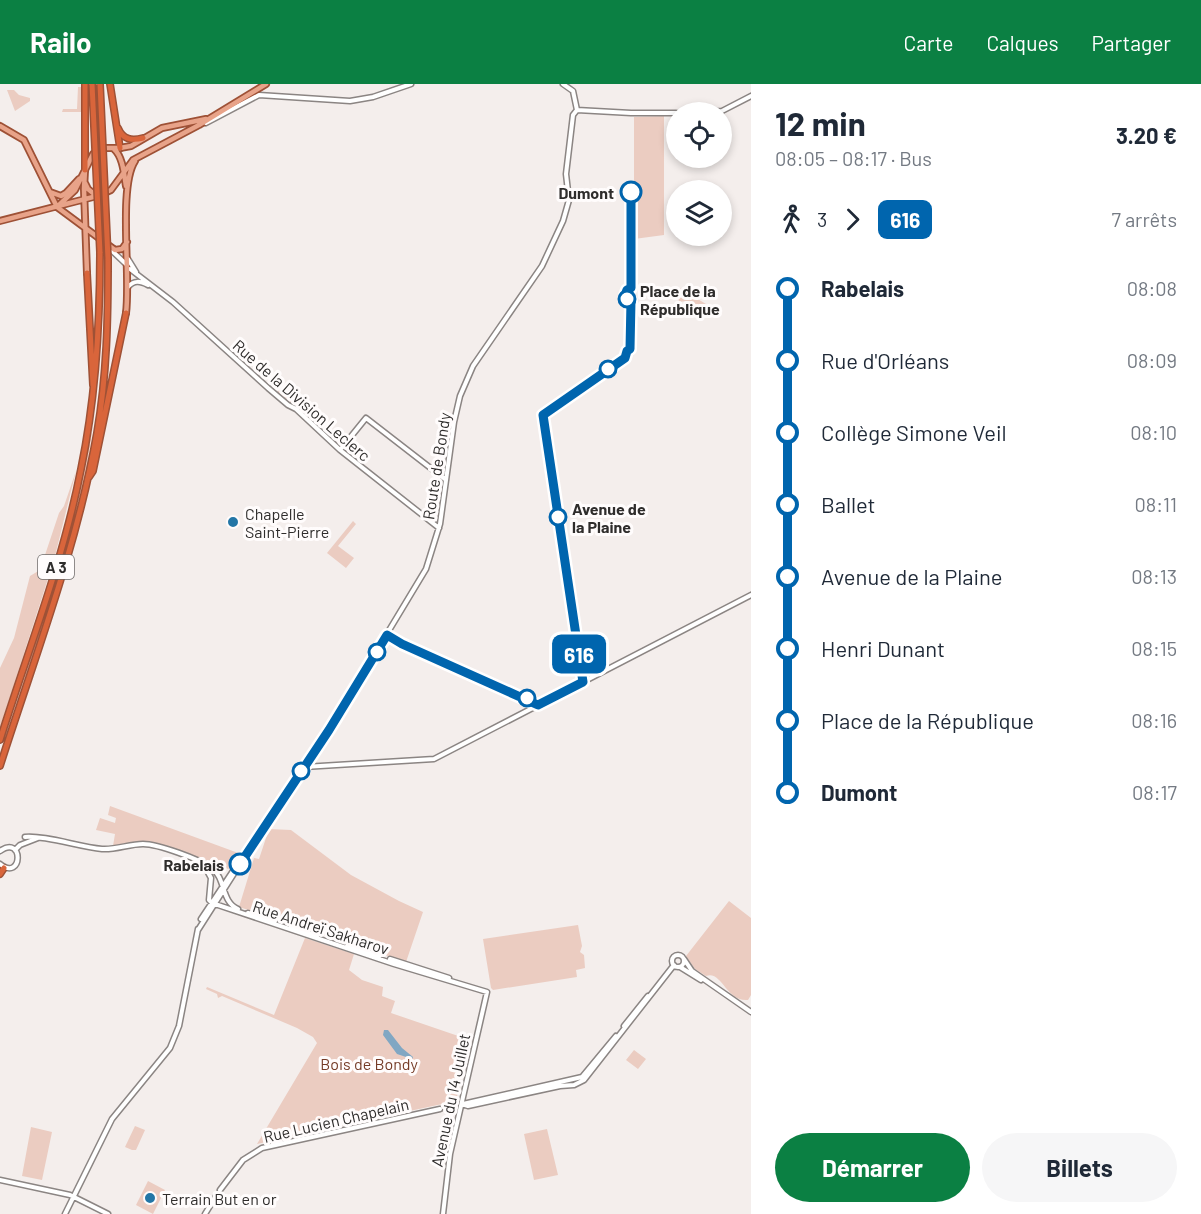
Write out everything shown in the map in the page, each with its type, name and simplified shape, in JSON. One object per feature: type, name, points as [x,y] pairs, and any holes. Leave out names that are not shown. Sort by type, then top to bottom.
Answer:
[{"type":"highway","points":[[85,84],[85,170]]},
{"type":"highway","name":"A 3","points":[[0,740],[66,534],[83,460],[94,389],[100,314],[100,252],[92,84]]},
{"type":"highway","name":"A 3","points":[[0,766],[64,567],[88,478],[97,431],[105,364],[108,259],[100,84]]},
{"type":"highway","points":[[110,84],[121,134],[128,139],[143,138]]},
{"type":"highway","points":[[117,150],[118,125]]},
{"type":"highway","points":[[87,273],[91,382],[94,389]]},
{"type":"highway","points":[[88,478],[93,471],[126,313]]},
{"type":"highway","points":[[0,874],[2,866]]},
{"type":"main road","points":[[0,221],[85,200],[116,187],[127,167],[139,157],[257,93],[266,84]]},
{"type":"main road","points":[[87,273],[83,179],[85,170],[97,150],[106,147],[117,150],[131,146],[172,125],[206,119]]},
{"type":"main road","points":[[0,126],[24,140],[57,207]]},
{"type":"main road","points":[[117,150],[127,194]]},
{"type":"main road","points":[[126,313],[129,267],[127,194],[130,169],[139,157]]},
{"type":"main road","points":[[49,192],[56,195],[66,193],[83,179]]},
{"type":"main road","points":[[83,179],[87,189],[94,194],[102,194]]},
{"type":"main road","points":[[57,207],[83,179]]},
{"type":"main road","name":"Rue de la Division Leclerc","points":[[57,207],[105,245]]},
{"type":"main road","points":[[74,219],[81,230],[86,248]]},
{"type":"main road","points":[[105,245],[119,250],[127,242]]},
{"type":"street","points":[[199,125],[211,121],[257,93],[350,101],[383,94],[411,84]]},
{"type":"street","name":"Route de Bondy","points":[[75,1197],[111,1119],[170,1048],[179,1026],[198,930],[213,903],[303,767],[426,569],[439,528],[454,422],[460,396],[473,366],[547,256],[563,221],[569,200],[566,174],[573,115],[577,110],[573,91],[563,84]]},
{"type":"street","points":[[732,106],[751,96]]},
{"type":"street","points":[[577,110],[666,113]]},
{"type":"street","name":"Rue de la Division Leclerc","points":[[105,245],[268,388],[296,409],[340,450],[439,528]]},
{"type":"street","name":"Rue de la Division Leclerc","points":[[128,259],[138,275]]},
{"type":"street","points":[[128,287],[131,283],[138,281],[152,286]]},
{"type":"street","points":[[340,450],[366,418],[447,480]]},
{"type":"street","points":[[303,767],[434,759],[751,596]]},
{"type":"street","points":[[385,638],[538,705]]},
{"type":"street","points":[[25,837],[108,849],[148,844],[204,865],[211,878],[209,895],[213,903]]},
{"type":"street","points":[[15,850],[20,845],[38,838]]},
{"type":"street","points":[[0,851],[7,847],[15,850],[19,858],[17,863],[10,868],[2,866]]},
{"type":"street","name":"Rue Andreï Sakharov","points":[[204,865],[216,873],[221,889],[235,908],[487,992]]},
{"type":"street","points":[[209,895],[221,889]]},
{"type":"street","name":"Rue Andreï Sakharov","points":[[213,903],[394,964],[463,984]]},
{"type":"street","points":[[674,965],[672,960],[675,956],[680,956],[692,971],[707,983]]},
{"type":"street","points":[[680,967],[684,959]]},
{"type":"street","points":[[674,965],[707,983],[751,1012]]},
{"type":"street","points":[[462,1104],[468,1106],[579,1083],[589,1075],[674,965]]},
{"type":"street","name":"Avenue du 14 Juillet","points":[[443,1214],[450,1154],[487,992]]},
{"type":"street","name":"Rue Lucien Chapelain","points":[[220,1190],[240,1163],[250,1154],[262,1148],[440,1109]]},
{"type":"street","points":[[0,1180],[75,1197],[108,1214]]},
{"type":"street","points":[[205,1214],[216,1196]]},
{"type":"street","points":[[65,1214],[75,1197]]},
{"type":"green space","points":[[78,87],[82,87],[82,112],[62,112],[63,109],[77,109]]},
{"type":"green space","points":[[7,90],[14,90],[19,95],[30,98],[30,101],[15,111]]},
{"type":"green space","points":[[664,116],[664,235],[634,239],[634,117]]},
{"type":"green space","points":[[694,287],[696,298],[711,307],[706,314],[686,301],[679,302],[677,289]]},
{"type":"green space","points":[[289,386],[297,400],[296,406],[277,392]]},
{"type":"green space","points":[[93,426],[86,473],[69,540],[0,758],[70,530]]},
{"type":"green space","points":[[76,471],[54,560],[0,728],[0,668],[14,638],[30,576],[40,570]]},
{"type":"green space","points":[[353,521],[356,524],[338,546],[354,558],[346,568],[327,553]]},
{"type":"green space","points":[[110,806],[241,854],[228,869],[149,841],[113,846],[115,834],[96,830],[100,818],[115,823],[116,818],[108,815]]},
{"type":"green space","points":[[269,829],[291,830],[351,875],[423,912],[406,962],[239,907],[254,858],[259,859]]},
{"type":"green space","points":[[729,901],[751,918],[751,995],[748,1000],[734,996],[721,981],[695,969],[686,956]]},
{"type":"green space","points":[[578,925],[582,946],[580,952],[584,955],[585,968],[576,970],[577,977],[493,990],[491,988],[483,939]]},
{"type":"green space","name":"Bois de Bondy","points":[[305,938],[354,954],[349,970],[362,980],[383,987],[382,996],[395,1001],[391,1013],[470,1040],[456,1101],[257,1144],[317,1043],[313,1037],[297,1028],[222,996],[218,998],[217,994],[206,989],[207,987],[274,1015]]},
{"type":"green space","points":[[634,1050],[646,1059],[638,1069],[626,1060]]},
{"type":"green space","points":[[135,1126],[145,1130],[136,1150],[132,1150],[125,1147]]},
{"type":"green space","points":[[31,1127],[52,1132],[42,1180],[22,1176]]},
{"type":"green space","points":[[547,1129],[558,1175],[534,1180],[524,1134]]},
{"type":"green space","name":"Terrain But en or","points":[[148,1181],[165,1190],[153,1214],[136,1205]]},
{"type":"water","points":[[384,1030],[388,1030],[402,1048],[413,1057],[412,1059],[397,1054],[383,1035]]},
{"type":"bus line","name":"616","points":[[240,864],[329,730],[387,635],[402,644],[538,705],[583,682],[543,415],[625,358],[630,349],[631,301],[626,298],[625,293],[631,288],[631,192]]},
{"type":"place","name":"Dumont","points":[[631,192]]},
{"type":"place","name":"Place de la République","points":[[627,299]]},
{"type":"place","name":"Avenue de la Plaine","points":[[558,517]]},
{"type":"place","name":"Chapelle Saint-Pierre","points":[[233,522]]},
{"type":"place","name":"Rabelais","points":[[240,864]]},
{"type":"place","name":"Terrain But en or","points":[[150,1198]]}]
